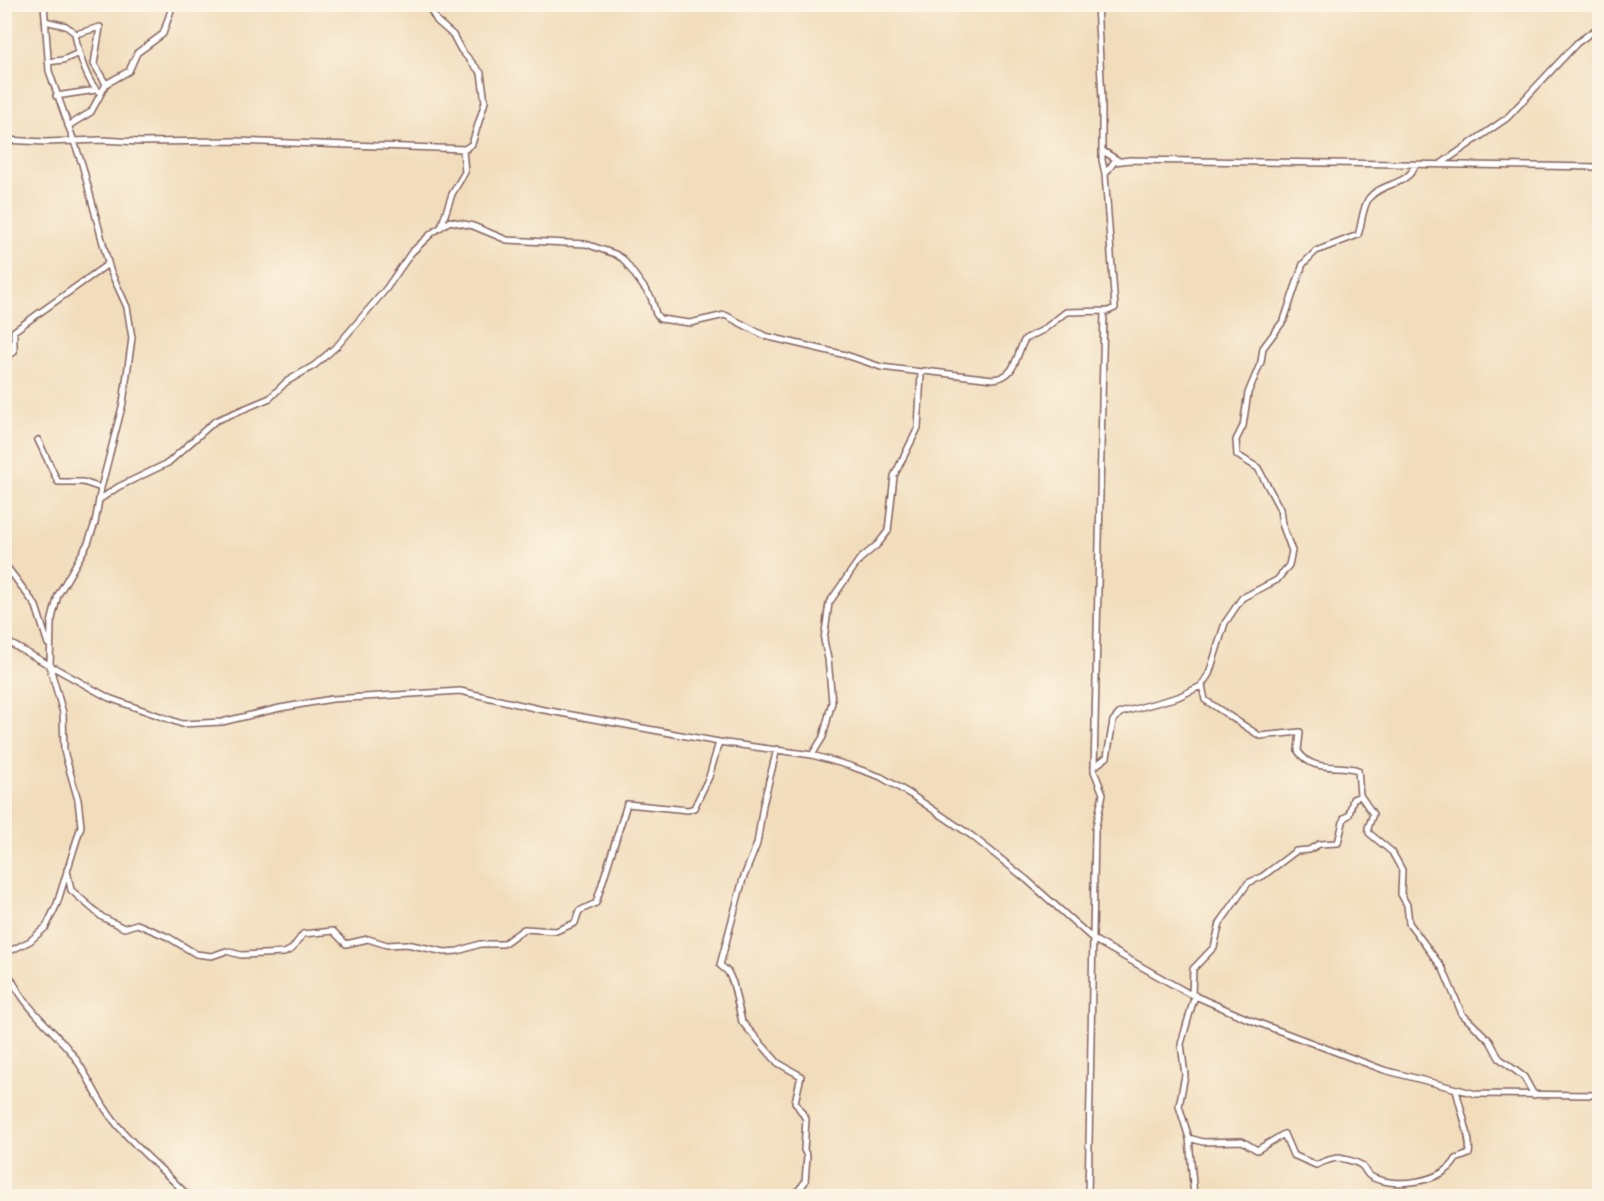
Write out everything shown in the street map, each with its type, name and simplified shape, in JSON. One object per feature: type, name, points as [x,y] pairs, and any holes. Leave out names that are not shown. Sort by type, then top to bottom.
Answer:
[{"type":"street","points":[[44,4],[48,62],[56,96],[74,141],[108,264],[127,307],[132,338],[123,403],[88,543],[58,595],[48,646]]},
{"type":"street","points":[[56,96],[98,91],[129,71],[137,53],[161,36],[173,4]]},
{"type":"street","points":[[427,4],[437,21],[453,34],[461,50],[481,73],[485,102],[472,144],[463,152],[465,172],[452,194],[441,226]]},
{"type":"street","points":[[99,500],[111,491],[168,464],[212,424],[270,398],[286,382],[315,365],[338,345],[386,289],[411,253],[441,226],[455,221],[507,240],[582,243],[609,252],[623,260],[632,270],[651,297],[656,314],[660,319],[690,322],[725,315],[765,336],[851,357],[881,367],[999,379],[1012,371],[1023,342],[1029,334],[1043,330],[1066,312],[1104,311],[1114,309],[1116,305],[1102,160],[1097,4]]},
{"type":"street","points":[[45,21],[66,26],[75,33],[79,52],[98,91],[95,107],[68,126]]},
{"type":"street","points":[[1441,164],[1507,118],[1577,43],[1599,26]]},
{"type":"street","points":[[75,33],[100,27],[94,64],[106,84]]},
{"type":"street","points":[[48,62],[63,60],[79,52]]},
{"type":"street","points":[[4,140],[399,145],[466,149]]},
{"type":"street","points":[[1103,151],[1119,161],[1599,167]]},
{"type":"street","points":[[1105,174],[1109,167],[1119,161]]},
{"type":"street","points":[[1094,767],[1107,757],[1113,721],[1120,713],[1178,697],[1202,685],[1209,674],[1225,624],[1242,598],[1277,580],[1289,565],[1292,554],[1275,499],[1255,465],[1237,456],[1235,449],[1236,440],[1243,426],[1248,393],[1261,362],[1263,348],[1284,320],[1300,270],[1308,258],[1316,251],[1358,236],[1365,205],[1370,198],[1408,178],[1415,165]]},
{"type":"street","points":[[4,359],[14,352],[14,331],[108,264]]},
{"type":"street","points":[[1088,1197],[1095,820],[1103,794],[1095,778],[1094,767],[1104,311]]},
{"type":"street","points":[[812,755],[823,737],[832,702],[824,640],[829,603],[859,560],[878,544],[888,531],[894,476],[918,428],[922,372]]},
{"type":"street","points":[[38,440],[58,482],[90,483],[100,488]]},
{"type":"street","points":[[4,563],[36,606],[48,646],[50,667],[63,713],[66,758],[81,826],[57,904],[45,929],[20,947],[4,954]]},
{"type":"street","points":[[4,640],[109,698],[165,720],[188,725],[222,722],[280,708],[332,699],[381,698],[460,691],[532,707],[720,742],[812,755],[881,777],[925,803],[1009,864],[1093,939],[1194,994],[1268,1027],[1377,1067],[1476,1094],[1599,1095]]},
{"type":"street","points":[[1202,685],[1205,700],[1253,730],[1258,736],[1300,732],[1298,751],[1309,761],[1331,769],[1343,767],[1358,770],[1360,796],[1373,814],[1368,828],[1369,833],[1392,852],[1402,870],[1401,894],[1407,905],[1409,923],[1443,969],[1462,1014],[1490,1041],[1499,1058],[1524,1077],[1534,1095]]},
{"type":"street","points":[[67,866],[72,890],[102,917],[124,928],[139,925],[171,938],[203,956],[212,956],[226,951],[241,955],[284,953],[292,949],[303,934],[333,931],[336,931],[344,944],[372,940],[387,945],[410,945],[445,952],[465,950],[480,944],[503,944],[522,929],[534,928],[549,933],[570,926],[576,920],[579,911],[596,903],[627,804],[688,810],[694,807],[709,777],[720,742]]},
{"type":"street","points":[[777,749],[763,805],[757,844],[743,879],[720,965],[728,972],[733,983],[742,1022],[778,1063],[801,1076],[795,1102],[806,1119],[804,1150],[807,1156],[805,1182],[794,1197]]},
{"type":"street","points":[[1194,1197],[1189,1138],[1179,1113],[1185,1075],[1181,1044],[1194,994],[1193,969],[1214,947],[1221,921],[1246,885],[1263,876],[1296,851],[1309,850],[1319,844],[1338,843],[1344,817],[1349,815],[1353,799],[1360,796]]},
{"type":"street","points":[[4,964],[20,996],[71,1052],[87,1075],[99,1101],[115,1123],[141,1152],[168,1174],[188,1197]]},
{"type":"street","points":[[1189,1138],[1203,1142],[1242,1141],[1257,1150],[1284,1134],[1293,1155],[1316,1165],[1341,1159],[1361,1166],[1370,1176],[1383,1180],[1398,1184],[1421,1181],[1436,1176],[1452,1165],[1456,1159],[1469,1154],[1470,1142],[1460,1113],[1461,1103],[1456,1089]]}]
